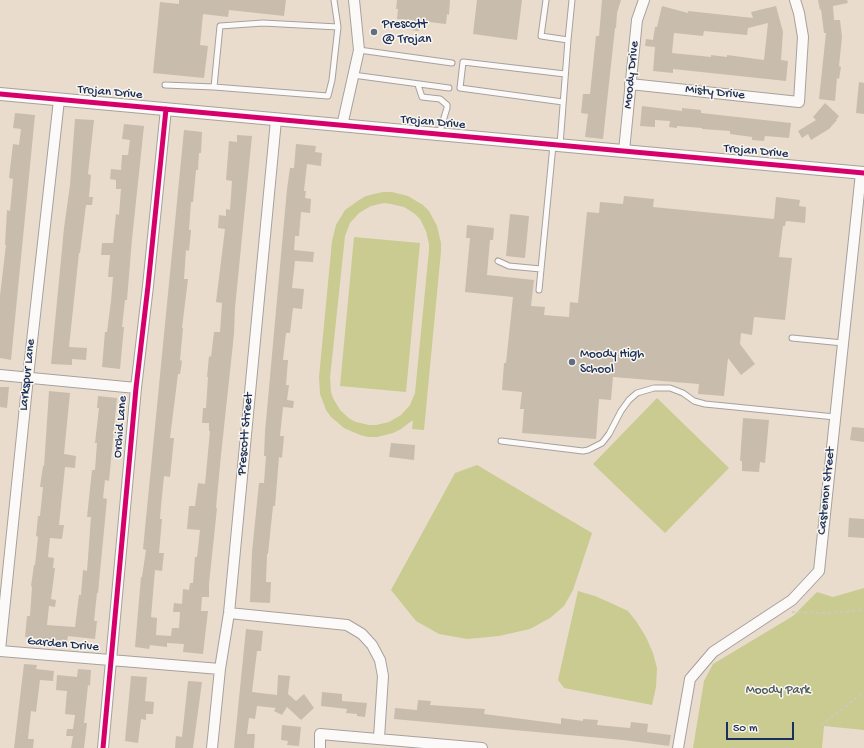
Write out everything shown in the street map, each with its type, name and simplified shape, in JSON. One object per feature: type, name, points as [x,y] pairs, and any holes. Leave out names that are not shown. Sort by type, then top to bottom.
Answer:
[{"type":"street","points":[[342,126],[359,50],[354,0]]},
{"type":"street","name":"Moody Drive","points":[[624,151],[637,20],[644,0]]},
{"type":"street","name":"Misty Drive","points":[[630,84],[799,102],[804,37],[795,0]]},
{"type":"street","name":"Trojan Drive","points":[[0,94],[862,173]]},
{"type":"street","name":"Larkspur Lane","points":[[0,650],[28,377],[59,100]]},
{"type":"street","name":"Orchid Lane","points":[[103,748],[136,388],[166,109]]},
{"type":"street","name":"Prescott Street","points":[[212,748],[220,669],[229,613],[276,120]]},
{"type":"street","name":"Castenon Street","points":[[678,748],[690,679],[713,652],[792,600],[819,570],[862,173]]},
{"type":"street","points":[[0,374],[136,388]]},
{"type":"street","points":[[229,613],[347,625],[362,634],[372,645],[380,660],[383,676],[379,738]]},
{"type":"street","name":"Garden Drive","points":[[0,650],[220,669]]},
{"type":"street","points":[[320,748],[320,734],[482,748]]},
{"type":"lane","points":[[165,85],[214,87],[328,96],[332,80],[338,27],[334,0]]},
{"type":"lane","points":[[546,0],[541,36],[568,40]]},
{"type":"lane","points":[[539,290],[556,145],[563,102],[572,0]]},
{"type":"lane","points":[[214,87],[220,26],[263,23],[338,27]]},
{"type":"lane","points":[[359,50],[452,63]]},
{"type":"lane","points":[[563,102],[460,88],[463,62],[565,74]]},
{"type":"lane","points":[[353,75],[449,88]]},
{"type":"lane","points":[[418,85],[422,96],[440,99],[447,104],[439,134]]},
{"type":"lane","points":[[498,261],[509,266],[541,269]]},
{"type":"lane","points":[[792,338],[843,343]]},
{"type":"lane","points":[[501,441],[583,451],[588,450],[602,443],[629,400],[637,393],[654,388],[670,388],[683,393],[694,401],[705,404],[835,417]]},
{"type":"path","points":[[786,604],[793,612],[831,613],[864,610]]},
{"type":"path","points":[[821,725],[844,708],[864,690]]},
{"type":"green space","points":[[383,192],[392,192],[408,196],[423,205],[429,211],[437,226],[441,243],[424,430],[412,429],[413,420],[393,433],[377,437],[360,435],[344,428],[331,417],[326,410],[320,394],[319,377],[332,241],[336,225],[345,210],[366,196]],"holes":[[[384,203],[404,207],[420,219],[426,231],[429,244],[415,393],[410,405],[401,415],[389,422],[369,425],[350,419],[340,410],[331,392],[330,378],[345,236],[350,223],[359,213],[371,206]]]},
{"type":"green space","points":[[354,237],[420,243],[406,392],[340,386]]},
{"type":"green space","points":[[657,398],[729,468],[665,533],[593,464]]},
{"type":"green space","points":[[477,465],[592,533],[573,590],[564,606],[550,618],[530,629],[499,636],[467,639],[439,634],[416,621],[391,590],[455,473]]},
{"type":"green space","name":"Moody Park","points":[[864,588],[864,730],[824,726],[822,748],[693,748],[704,681],[713,664],[793,616],[817,592],[833,597]]},
{"type":"green space","points":[[578,591],[595,596],[628,611],[636,621],[646,637],[653,653],[657,668],[656,687],[652,705],[564,688],[558,680]]},
{"type":"building","points":[[179,0],[286,0],[284,16],[229,10],[228,17],[203,14],[200,45],[208,46],[204,78],[153,73],[160,2],[179,4]]},
{"type":"building","points":[[397,0],[450,0],[449,15],[447,14],[446,24],[420,21],[419,31],[411,30],[412,20],[397,19]]},
{"type":"building","points":[[477,0],[522,0],[517,40],[473,34]]},
{"type":"building","points":[[602,0],[621,0],[615,28],[603,139],[585,137],[588,114],[581,113],[583,94],[590,94],[596,36],[599,36]]},
{"type":"building","points":[[818,0],[847,0],[848,3],[833,6],[834,20],[840,20],[842,37],[839,66],[841,67],[839,79],[837,78],[835,101],[819,99],[826,33],[824,33],[821,9],[820,10]]},
{"type":"building","points":[[662,6],[688,13],[688,11],[753,18],[751,12],[776,6],[783,32],[781,60],[788,61],[786,81],[673,69],[673,73],[653,71],[655,47],[645,46],[646,39],[653,40],[655,27],[657,27]],"holes":[[[768,23],[764,60],[727,55],[727,57],[711,55],[711,57],[672,53],[674,33],[703,36],[704,31],[747,35],[748,28]]]},
{"type":"building","points":[[859,82],[864,83],[864,114],[856,113]]},
{"type":"building","points":[[825,103],[839,116],[837,120],[829,129],[811,140],[808,134],[802,138],[798,131],[816,120],[813,117]]},
{"type":"building","points":[[642,106],[682,111],[682,108],[701,110],[701,113],[791,123],[789,138],[765,136],[764,141],[752,140],[752,137],[730,134],[730,131],[677,126],[677,128],[669,127],[670,121],[655,120],[655,127],[640,126]]},
{"type":"building","points":[[15,113],[35,115],[11,360],[0,358],[0,296],[6,245],[7,210],[10,211],[13,179],[9,178],[13,144],[19,145],[21,129],[13,128]]},
{"type":"building","points":[[75,119],[94,120],[88,174],[91,175],[89,197],[93,197],[92,205],[86,205],[79,253],[69,347],[87,348],[86,360],[72,359],[72,365],[51,364],[64,228],[70,185]]},
{"type":"building","points":[[124,124],[144,126],[127,300],[125,300],[122,327],[124,327],[120,369],[102,367],[105,332],[107,332],[113,277],[108,277],[110,255],[101,255],[102,243],[113,243],[116,214],[119,215],[121,189],[116,189],[116,180],[110,179],[111,169],[121,170],[122,155],[128,155],[130,140],[122,139]]},
{"type":"building","points":[[184,130],[202,132],[201,153],[199,153],[198,170],[196,170],[193,202],[191,202],[189,251],[186,250],[184,279],[188,279],[182,328],[180,360],[182,361],[180,374],[178,374],[170,438],[174,438],[170,477],[164,476],[161,506],[160,519],[162,519],[159,553],[164,553],[162,571],[155,570],[151,617],[157,618],[156,635],[171,636],[172,628],[179,628],[180,612],[173,612],[174,603],[182,604],[183,589],[189,590],[190,583],[193,583],[195,557],[197,557],[200,530],[187,529],[189,506],[195,506],[198,483],[205,484],[210,431],[209,423],[202,423],[203,408],[206,408],[209,356],[211,357],[214,332],[220,332],[222,303],[216,302],[225,229],[218,228],[219,215],[226,216],[226,209],[230,210],[232,181],[226,180],[229,141],[237,142],[237,135],[252,136],[216,508],[209,597],[202,597],[201,611],[208,611],[203,654],[183,652],[184,644],[167,643],[167,647],[150,645],[149,649],[135,647],[141,577],[146,550],[143,549]]},
{"type":"building","points":[[296,144],[316,146],[315,152],[322,153],[321,166],[307,164],[304,191],[306,191],[305,198],[311,199],[310,213],[301,212],[299,236],[295,236],[294,250],[314,252],[313,262],[295,261],[292,288],[304,289],[302,309],[293,308],[290,333],[286,333],[283,360],[288,360],[286,385],[289,385],[287,400],[294,401],[293,408],[283,407],[280,436],[284,436],[282,458],[279,457],[275,506],[273,506],[267,554],[266,582],[271,582],[270,603],[250,602],[252,552],[259,483],[264,483],[266,456],[264,456],[265,432],[287,189],[290,168],[294,168]]},
{"type":"building","points":[[624,196],[654,199],[653,207],[774,219],[776,197],[800,200],[799,206],[806,207],[805,223],[786,221],[785,226],[783,226],[779,257],[792,258],[785,320],[754,317],[752,335],[741,333],[740,344],[755,364],[741,375],[728,358],[724,396],[698,394],[699,384],[613,377],[611,400],[599,399],[596,439],[522,433],[524,409],[520,409],[522,392],[502,390],[513,297],[465,292],[470,238],[466,238],[467,225],[494,228],[493,240],[490,240],[487,275],[534,280],[531,306],[545,307],[544,315],[569,317],[570,302],[578,303],[587,212],[599,213],[600,202],[623,204]]},
{"type":"building","points":[[510,214],[529,216],[525,258],[506,256]]},
{"type":"building","points":[[0,387],[9,387],[7,408],[0,407]]},
{"type":"building","points":[[49,391],[70,393],[64,454],[76,456],[75,468],[65,467],[59,525],[64,525],[62,539],[50,538],[48,557],[54,558],[53,568],[55,568],[51,599],[56,600],[55,607],[49,606],[47,625],[75,627],[79,595],[81,595],[83,570],[87,571],[91,517],[87,517],[92,470],[95,470],[97,443],[95,443],[99,408],[97,408],[98,396],[117,398],[109,481],[105,480],[103,498],[107,499],[94,621],[97,621],[95,639],[68,636],[67,642],[25,637],[27,616],[30,616],[31,586],[38,537],[36,536],[38,516],[40,516],[43,487],[40,487],[44,466]]},
{"type":"building","points":[[743,418],[769,420],[765,463],[760,462],[759,472],[742,471],[742,461],[740,461]]},
{"type":"building","points":[[852,427],[864,428],[864,442],[850,440]]},
{"type":"building","points":[[391,443],[415,445],[414,460],[389,457]]},
{"type":"building","points":[[849,518],[864,519],[864,538],[848,537]]},
{"type":"building","points":[[246,629],[263,631],[261,651],[257,651],[252,692],[277,695],[278,675],[290,676],[288,694],[296,701],[304,694],[314,708],[301,720],[287,707],[282,715],[274,711],[276,708],[257,706],[255,719],[249,718],[247,734],[255,734],[254,748],[234,748]]},
{"type":"building","points":[[24,664],[37,665],[36,669],[54,671],[53,681],[40,680],[36,712],[31,711],[28,739],[34,739],[33,748],[14,748]]},
{"type":"building","points":[[78,669],[91,670],[84,723],[87,723],[84,748],[71,748],[73,736],[66,736],[67,729],[73,729],[75,715],[65,714],[67,691],[56,690],[57,675],[77,677]]},
{"type":"building","points":[[131,676],[147,677],[145,701],[154,702],[153,714],[146,714],[146,720],[141,719],[138,743],[125,741]]},
{"type":"building","points":[[188,681],[202,682],[193,748],[175,748],[176,736],[182,737]]},
{"type":"building","points":[[322,692],[342,694],[342,701],[367,703],[365,717],[357,716],[357,714],[346,713],[347,709],[321,706]]},
{"type":"building","points":[[418,700],[431,701],[430,705],[485,709],[484,714],[561,724],[561,718],[583,721],[583,719],[598,720],[597,725],[630,728],[631,722],[648,724],[647,732],[671,735],[669,746],[623,740],[394,719],[395,708],[417,710]]},
{"type":"building","points":[[282,725],[301,727],[299,746],[287,745],[288,741],[281,740]]},
{"type":"cycle path","points":[[0,94],[864,173]]},
{"type":"cycle path","points":[[103,748],[136,388],[166,109]]},
{"type":"place","name":"Prescott @ Trojan","points":[[374,32]]},
{"type":"place","name":"Moody High School","points":[[572,362]]}]
